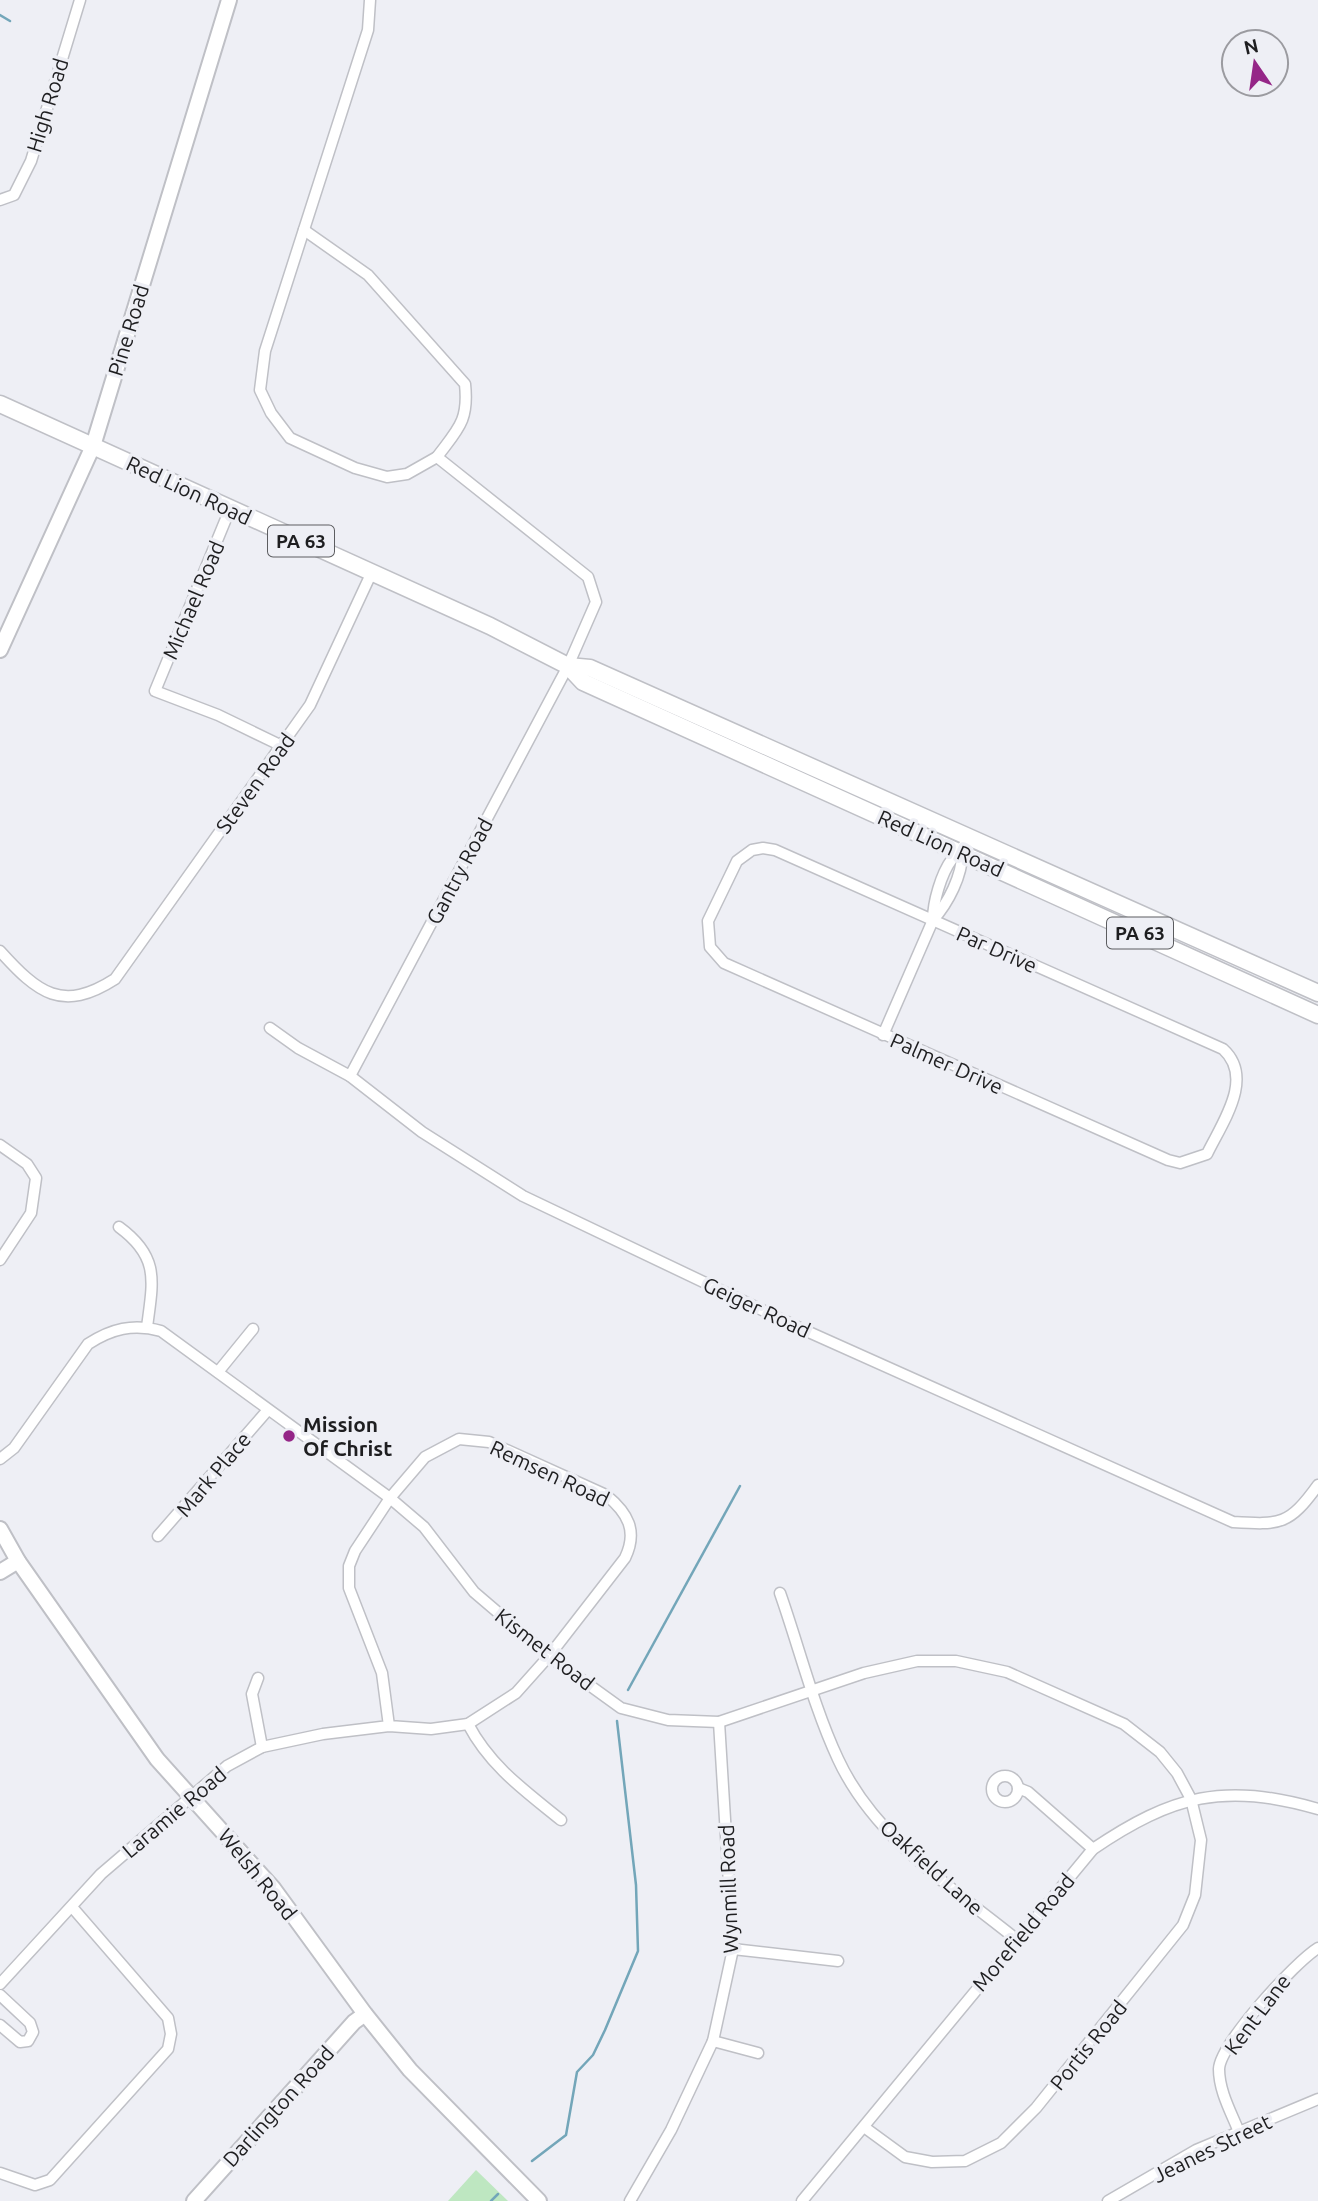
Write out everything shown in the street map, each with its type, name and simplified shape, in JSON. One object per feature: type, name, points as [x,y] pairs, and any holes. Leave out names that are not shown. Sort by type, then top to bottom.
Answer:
[{"type":"main road","name":"Red Lion Road","points":[[0,404],[480,621],[568,666],[583,682],[1318,1015]]},
{"type":"main road","name":"Red Lion Road","points":[[568,666],[590,668],[1318,993]]},
{"type":"street","name":"High Road","points":[[0,200],[14,195],[30,160],[80,0]]},
{"type":"street","name":"Pine Road","points":[[0,650],[93,446],[229,0]]},
{"type":"street","points":[[304,230],[368,275],[465,384],[468,408],[457,431],[437,457],[407,474],[387,477],[355,468],[290,438],[271,413],[260,390],[265,351],[368,30],[370,0]]},
{"type":"street","name":"Gantry Road","points":[[349,1076],[568,666],[596,602],[589,577],[437,457]]},
{"type":"street","name":"Michael Road","points":[[230,509],[155,691],[218,715],[282,746]]},
{"type":"street","name":"Steven Road","points":[[0,951],[26,979],[49,992],[74,998],[95,991],[115,979],[310,705],[371,574]]},
{"type":"street","points":[[883,1035],[933,920],[944,908],[970,836]]},
{"type":"street","name":"Par Drive","points":[[710,947],[708,921],[737,861],[752,850],[775,850],[1223,1049],[1235,1063],[1237,1086],[1207,1154],[1191,1160]]},
{"type":"street","name":"Palmer Drive","points":[[710,947],[723,963],[883,1035],[1168,1160],[1180,1163],[1191,1160]]},
{"type":"street","name":"Geiger Road","points":[[270,1028],[298,1048],[349,1076],[422,1132],[523,1196],[802,1329],[1234,1522],[1273,1525],[1302,1507],[1318,1485]]},
{"type":"street","points":[[0,1145],[27,1164],[36,1178],[31,1213],[0,1260]]},
{"type":"street","points":[[0,1459],[14,1448],[88,1344],[104,1334],[124,1327],[147,1327],[153,1281],[149,1258],[138,1241],[119,1227]]},
{"type":"street","name":"Kismet Road","points":[[147,1327],[160,1331],[390,1498],[425,1527],[474,1592],[549,1657],[621,1708],[668,1720],[719,1722],[813,1689],[917,1661],[956,1661],[1007,1672],[1124,1724],[1160,1752],[1177,1773],[1191,1799]]},
{"type":"street","points":[[218,1372],[253,1329]]},
{"type":"street","name":"Mark Place","points":[[158,1536],[267,1411]]},
{"type":"street","name":"Remsen Road","points":[[388,1726],[382,1673],[349,1588],[349,1577],[355,1551],[390,1498],[425,1457],[459,1439],[489,1442],[606,1495],[621,1507],[631,1528]]},
{"type":"street","name":"Laramie Road","points":[[0,1983],[101,1874],[227,1766],[262,1747],[323,1734],[388,1726],[432,1728],[468,1724],[516,1693],[549,1657],[625,1558],[632,1545],[631,1528]]},
{"type":"street","name":"Welsh Road","points":[[0,1529],[18,1560],[132,1727],[157,1759],[273,1888],[365,2014],[410,2070],[539,2201]]},
{"type":"street","points":[[0,1572],[18,1560]]},
{"type":"street","name":"Oakfield Lane","points":[[780,1594],[838,1760],[884,1828],[922,1864],[1016,1939]]},
{"type":"street","points":[[258,1678],[252,1694],[262,1747]]},
{"type":"street","name":"Wynmill Road","points":[[630,2201],[671,2130],[713,2042],[733,1949],[719,1722]]},
{"type":"street","points":[[468,1724],[481,1750],[499,1770],[561,1820]]},
{"type":"street","points":[[1018,1787],[1028,1792],[1093,1849]]},
{"type":"street","name":"Morefield Road","points":[[802,2201],[1093,1849],[1139,1819],[1191,1799],[1230,1794],[1258,1796],[1318,1809]]},
{"type":"street","name":"Portis Road","points":[[864,2127],[905,2157],[932,2162],[965,2161],[984,2153],[1010,2134],[1045,2098],[1183,1925],[1195,1895],[1200,1840],[1191,1799]]},
{"type":"street","points":[[0,2173],[35,2185],[50,2180],[165,2054],[171,2034],[168,2018],[72,1907]]},
{"type":"street","name":"Kent Lane","points":[[1239,2132],[1222,2090],[1219,2066],[1237,2034],[1283,1978],[1305,1956],[1318,1948]]},
{"type":"street","points":[[733,1949],[838,1961]]},
{"type":"street","points":[[0,1995],[30,2023],[33,2032],[28,2041],[20,2042],[0,2025]]},
{"type":"street","name":"Darlington Road","points":[[194,2201],[354,2022],[365,2014]]},
{"type":"street","points":[[713,2042],[758,2053]]},
{"type":"street","name":"Jeanes Street","points":[[1108,2201],[1196,2150],[1318,2099]]},
{"type":"green space","points":[[476,2170],[508,2201],[448,2201]]},
{"type":"waterway","points":[[0,15],[10,21]]},
{"type":"waterway","points":[[628,1690],[740,1486]]},
{"type":"waterway","points":[[532,2161],[566,2135],[577,2072],[593,2055],[638,1951],[636,1885],[617,1721]]},
{"type":"waterway","points":[[491,2201],[498,2194]]},
{"type":"place","name":"Mission Of Christ","points":[[289,1436]]}]
